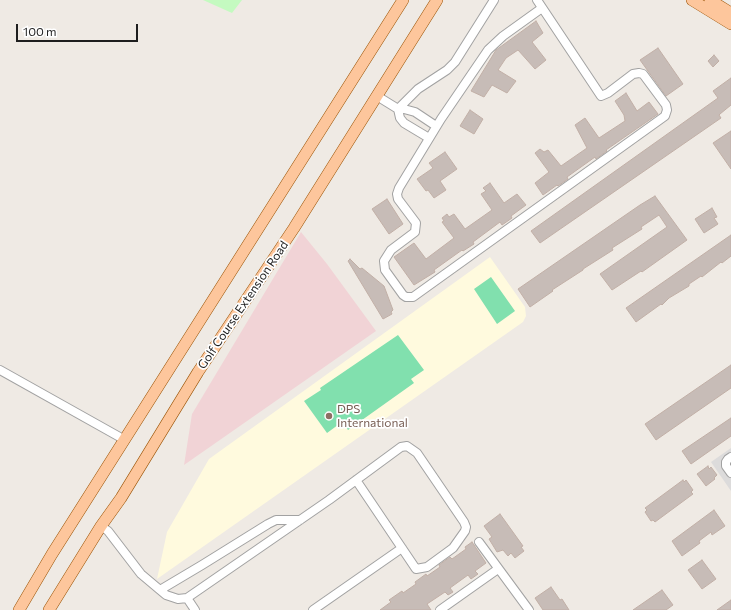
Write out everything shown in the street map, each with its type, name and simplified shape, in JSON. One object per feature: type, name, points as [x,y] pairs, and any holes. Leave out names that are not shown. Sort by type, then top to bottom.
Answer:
[{"type":"main road","points":[[19,610],[52,554],[403,0]]},
{"type":"main road","name":"Golf Course Extension Road","points":[[49,610],[101,526],[121,498],[198,372],[294,228],[437,0]]},
{"type":"main road","points":[[692,0],[731,24]]},
{"type":"main road","points":[[710,0],[731,13]]},
{"type":"street","points":[[398,109],[418,89],[447,70],[455,62],[494,0]]},
{"type":"street","points":[[537,0],[601,96],[608,93],[633,74],[643,74],[666,105],[667,110],[665,116],[413,297],[406,297],[385,270],[384,261],[390,250],[415,232],[416,223],[398,199],[398,188],[439,122],[494,43],[542,8]]},
{"type":"street","points":[[377,96],[398,109],[415,112],[439,122]]},
{"type":"street","points":[[398,109],[400,118],[404,123],[429,138]]},
{"type":"street","points":[[0,370],[125,440]]},
{"type":"street","points":[[101,526],[111,535],[141,574],[160,590],[166,595],[178,599],[187,598],[402,447],[407,446],[422,460],[464,522],[466,527],[465,531],[456,545],[422,569],[416,569],[356,480]]},
{"type":"street","points":[[731,457],[726,462],[726,466],[731,473]]},
{"type":"street","points":[[160,590],[268,524],[276,520],[300,520]]},
{"type":"street","points":[[479,542],[529,610]]},
{"type":"street","points":[[313,610],[402,548]]},
{"type":"street","points":[[440,610],[498,569]]},
{"type":"street","points":[[187,598],[195,610]]},
{"type":"shaded area","points":[[301,232],[327,264],[376,331],[184,465],[192,414]]},
{"type":"shaded area","name":"DPS International","points":[[490,257],[525,307],[526,316],[523,322],[157,579],[167,532],[209,459]]},
{"type":"shaded area","points":[[731,448],[731,491],[711,462]]},
{"type":"green space","points":[[203,0],[242,0],[232,13]]},
{"type":"green space","points":[[491,277],[515,311],[497,324],[474,289]]},
{"type":"green space","points":[[398,335],[424,370],[411,379],[414,383],[348,430],[342,422],[327,433],[304,401],[321,390],[320,388]]},
{"type":"building","points":[[536,21],[543,33],[532,42],[546,60],[535,69],[518,50],[506,58],[498,70],[516,81],[507,93],[492,85],[484,97],[471,91],[496,50]]},
{"type":"building","points":[[658,48],[683,84],[666,96],[640,60]]},
{"type":"building","points":[[714,55],[719,61],[713,67],[708,61]]},
{"type":"building","points":[[731,78],[731,105],[719,115],[721,118],[540,243],[531,231],[718,98],[713,91]]},
{"type":"building","points":[[626,93],[637,111],[649,102],[658,114],[606,150],[607,151],[596,159],[595,157],[567,177],[568,179],[543,195],[535,183],[549,172],[535,153],[540,149],[544,152],[548,150],[561,166],[587,148],[575,125],[585,118],[599,138],[625,121],[624,115],[615,101]]},
{"type":"building","points":[[470,110],[483,119],[474,134],[460,126]]},
{"type":"building","points":[[731,131],[731,169],[713,143]]},
{"type":"building","points":[[445,152],[457,169],[440,181],[446,190],[434,198],[428,190],[426,191],[417,179],[433,168],[429,163]]},
{"type":"building","points":[[490,183],[504,203],[517,194],[526,205],[511,216],[512,218],[502,225],[500,222],[473,242],[474,244],[463,251],[462,250],[434,270],[435,272],[414,285],[394,257],[414,243],[426,259],[454,238],[442,222],[444,221],[442,218],[447,214],[449,217],[454,214],[465,229],[492,210],[481,194],[486,191],[483,188]]},
{"type":"building","points":[[655,196],[687,240],[642,272],[641,271],[612,290],[600,274],[667,227],[659,215],[641,227],[642,229],[612,248],[613,250],[552,290],[553,291],[530,307],[518,289]]},
{"type":"building","points":[[387,199],[403,224],[389,234],[372,209]]},
{"type":"building","points":[[712,208],[717,217],[714,218],[718,224],[704,233],[695,219]]},
{"type":"building","points":[[731,235],[731,256],[636,322],[626,308]]},
{"type":"building","points":[[350,259],[360,269],[362,268],[384,286],[393,310],[391,312],[392,314],[383,319],[348,261]]},
{"type":"building","points":[[731,365],[731,388],[656,440],[645,424]]},
{"type":"building","points":[[731,418],[731,436],[691,464],[682,451]]},
{"type":"building","points":[[708,466],[709,469],[711,467],[717,475],[714,478],[715,479],[706,486],[697,474]]},
{"type":"building","points":[[683,480],[684,482],[686,480],[693,490],[691,492],[693,494],[655,522],[653,520],[651,521],[645,512],[647,510],[645,508]]},
{"type":"building","points":[[714,510],[725,526],[712,535],[711,532],[699,541],[700,543],[682,556],[672,541]]},
{"type":"building","points":[[500,514],[523,546],[521,547],[524,551],[515,558],[511,553],[508,556],[503,550],[497,552],[489,539],[492,537],[484,526]]},
{"type":"building","points":[[472,542],[486,563],[475,571],[478,574],[471,579],[468,575],[450,588],[453,592],[448,595],[445,592],[427,604],[431,610],[380,610],[391,602],[389,600],[416,584],[415,582],[426,574],[427,576],[440,567],[439,565],[450,557],[452,559],[466,549],[465,547]]},
{"type":"building","points":[[702,560],[716,579],[702,589],[688,570]]},
{"type":"building","points":[[551,587],[560,600],[562,599],[569,610],[543,610],[535,598]]},
{"type":"building","points":[[662,590],[673,605],[666,610],[633,610]]},
{"type":"building","points":[[731,600],[731,610],[717,610]]},
{"type":"place","name":"DPS International","points":[[329,416]]}]
